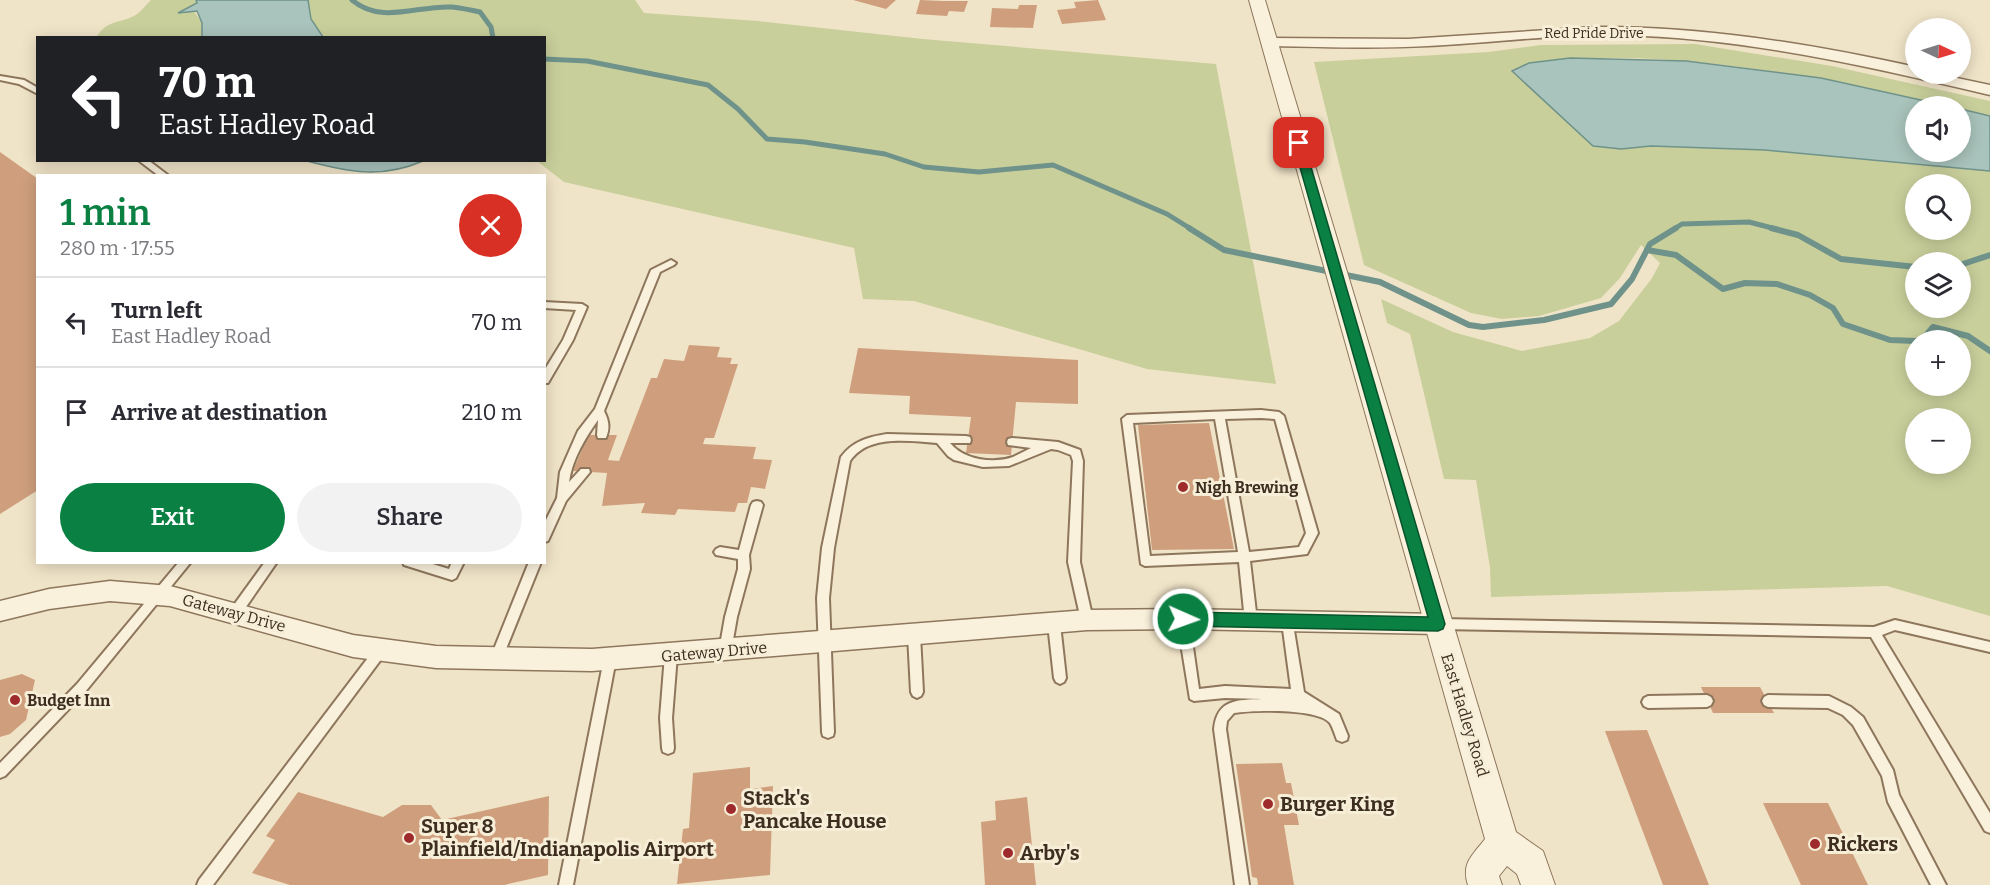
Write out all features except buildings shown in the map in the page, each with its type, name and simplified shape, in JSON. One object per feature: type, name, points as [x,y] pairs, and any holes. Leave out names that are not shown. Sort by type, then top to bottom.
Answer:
[{"type":"street","name":"East Hadley Road","points":[[1257,0],[1503,843]]},
{"type":"street","name":"Red Pride Drive","points":[[1269,42],[1429,42],[1618,31],[1739,40],[1824,53],[1905,70]]},
{"type":"street","points":[[1964,84],[1990,90]]},
{"type":"street","name":"Gateway Drive","points":[[0,611],[84,593],[110,591],[159,594],[353,646],[436,657],[496,659],[610,659],[670,656],[1087,620],[1183,619],[1438,624]]},
{"type":"street","points":[[1485,885],[1481,872],[1503,843],[1531,863],[1538,885]]},
{"type":"lane","points":[[0,78],[21,82],[36,91]]},
{"type":"lane","points":[[145,162],[162,174]]},
{"type":"lane","points":[[562,498],[565,472],[582,434],[599,411],[656,270],[671,263]]},
{"type":"lane","points":[[546,305],[582,307],[568,340],[546,377]]},
{"type":"lane","points":[[599,411],[604,422],[602,435]]},
{"type":"lane","points":[[1261,414],[1279,416],[1312,533],[1303,551],[1244,557],[1145,561],[1127,419],[1261,414]]},
{"type":"lane","points":[[1218,415],[1244,557],[1251,621]]},
{"type":"lane","points":[[828,732],[823,598],[828,548],[845,460],[849,451],[858,444],[907,437],[966,440]]},
{"type":"lane","points":[[940,439],[953,454],[965,460],[1004,463],[1016,460],[1043,445]]},
{"type":"lane","points":[[1012,442],[1064,446],[1076,453],[1074,562],[1087,620]]},
{"type":"lane","points":[[546,534],[562,498],[585,472]]},
{"type":"lane","points":[[725,651],[744,569],[743,555],[757,505]]},
{"type":"lane","points":[[720,552],[743,555]]},
{"type":"lane","points":[[0,772],[81,688],[184,564]]},
{"type":"lane","points":[[235,613],[271,564]]},
{"type":"lane","points":[[415,564],[452,575],[457,564]]},
{"type":"lane","points":[[496,659],[534,564]]},
{"type":"lane","points":[[1183,619],[1194,695],[1225,692],[1298,695],[1334,718],[1342,736]]},
{"type":"lane","points":[[1288,622],[1298,695]]},
{"type":"lane","points":[[1054,624],[1060,678]]},
{"type":"lane","points":[[1438,624],[1874,632],[1895,625],[1990,647]]},
{"type":"lane","points":[[1874,632],[1990,826]]},
{"type":"lane","points":[[914,635],[917,692]]},
{"type":"lane","points":[[204,885],[381,650]]},
{"type":"lane","points":[[668,748],[666,718],[670,656]]},
{"type":"lane","points":[[566,885],[610,659]]},
{"type":"lane","points":[[1768,700],[1829,702],[1847,711],[1858,721],[1888,774],[1893,797],[1939,885]]},
{"type":"lane","points":[[1648,702],[1707,701]]},
{"type":"lane","points":[[1242,885],[1220,729],[1221,719],[1230,708],[1240,706],[1300,707],[1325,711]]},
{"type":"green space","points":[[151,0],[196,0],[197,3],[180,12],[194,11],[202,23],[202,36],[97,36],[110,24],[137,14]]},
{"type":"green space","points":[[308,0],[635,0],[644,13],[758,21],[923,39],[1216,64],[1276,384],[1147,369],[914,301],[863,299],[854,248],[564,182],[538,162],[546,162],[546,36],[322,36],[311,19]]},
{"type":"green space","points":[[1695,44],[1832,66],[1967,96],[1905,97],[1792,75],[1687,61],[1634,58],[1529,63],[1621,149],[1651,146],[1765,150],[1990,171],[1990,616],[1887,586],[1491,597],[1490,568],[1476,480],[1444,479],[1410,334],[1387,323],[1381,299],[1453,332],[1522,351],[1590,338],[1619,321],[1652,278],[1660,263],[1641,245],[1620,278],[1601,298],[1539,316],[1502,319],[1471,313],[1364,265],[1314,62],[1488,52],[1541,45]]},
{"type":"green space","points":[[1971,97],[1990,101],[1990,116],[1971,111]]},
{"type":"water","points":[[196,0],[308,0],[311,19],[322,36],[202,36],[202,23],[197,11],[178,13],[197,3]]},
{"type":"water","points":[[1570,58],[1686,61],[1821,78],[1905,97],[1905,162],[1971,162],[1971,111],[1990,116],[1990,171],[1765,150],[1651,146],[1621,149],[1593,146],[1512,71],[1529,63]]},
{"type":"water","points":[[311,162],[420,162],[408,167],[379,172],[337,168]]},
{"type":"waterway","points":[[352,0],[363,7],[388,13],[439,7],[480,12],[491,27],[493,36]]},
{"type":"waterway","points":[[546,59],[587,61],[708,85],[738,109],[767,139],[805,142],[885,154],[924,167],[979,172],[1053,165],[1167,214],[1191,229]]},
{"type":"waterway","points":[[1674,229],[1682,224],[1749,222],[1776,229]]},
{"type":"waterway","points":[[1189,228],[1224,250],[1380,282],[1469,325],[1483,327],[1544,320],[1611,304],[1632,279],[1650,244],[1676,228]]},
{"type":"waterway","points":[[1771,228],[1798,235],[1841,259],[1905,266]]},
{"type":"waterway","points":[[1647,250],[1676,255],[1723,289],[1745,283],[1777,284],[1810,295],[1833,308],[1843,324],[1890,340],[1905,341]]},
{"type":"waterway","points":[[1971,261],[1990,255]]},
{"type":"waterway","points":[[1930,330],[1933,327],[1945,330]]},
{"type":"waterway","points":[[1971,338],[1990,351]]},
{"type":"place","name":"Nigh Brewing","points":[[1183,487]]},
{"type":"place","name":"Budget Inn","points":[[15,700]]},
{"type":"place","name":"Burger King","points":[[1268,804]]},
{"type":"place","name":"Stack's Pancake House","points":[[731,809]]},
{"type":"place","name":"Super 8 Plainfield/Indianapolis Airport","points":[[409,838]]},
{"type":"place","name":"Rickers","points":[[1815,844]]},
{"type":"place","name":"Arby's","points":[[1008,853]]},
{"type":"route","points":[[1183,619],[1438,624],[1299,143]]}]
